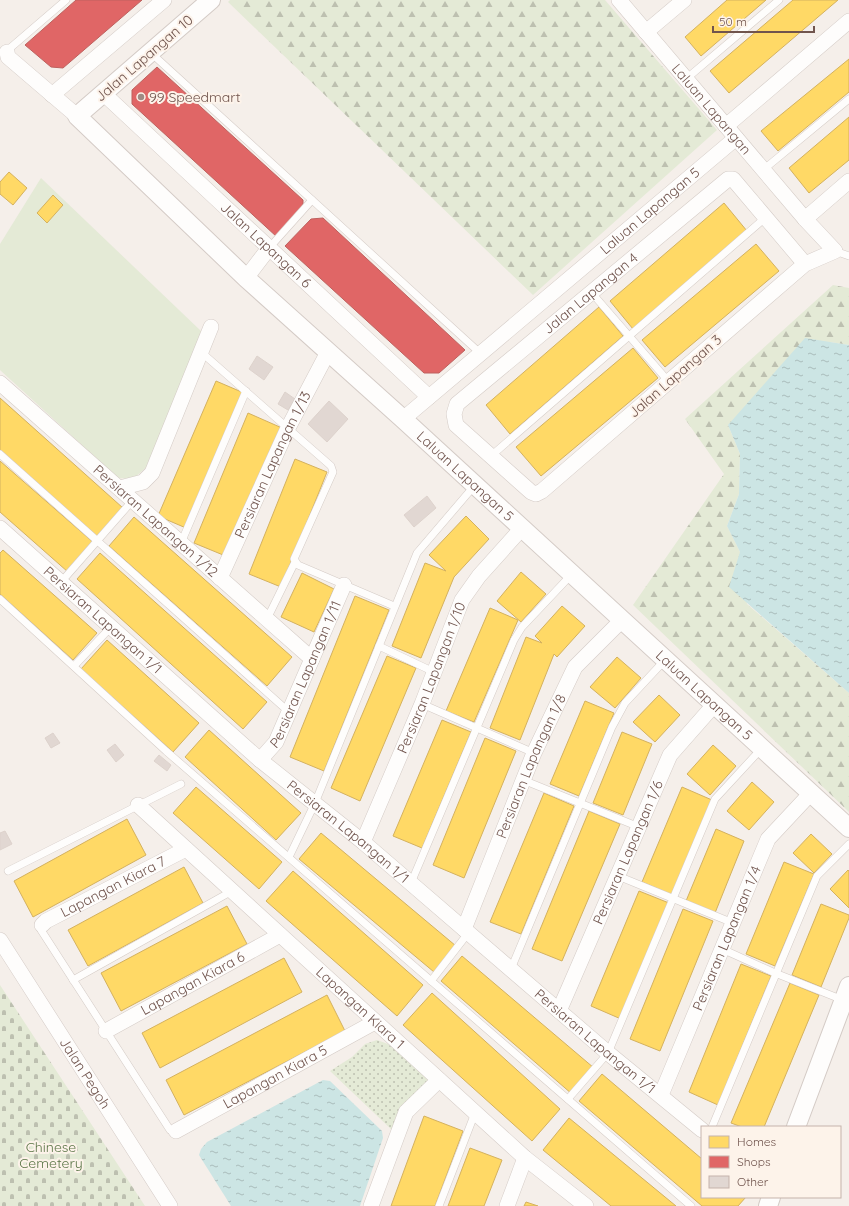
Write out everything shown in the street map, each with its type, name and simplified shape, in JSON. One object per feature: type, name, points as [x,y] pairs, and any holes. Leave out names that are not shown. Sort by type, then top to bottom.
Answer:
[{"type":"street","points":[[52,95],[164,0]]},
{"type":"street","name":"Laluan Lapangan","points":[[619,0],[805,219],[835,251]]},
{"type":"street","points":[[646,32],[684,0]]},
{"type":"street","name":"Jalan Lapangan 10","points":[[77,116],[207,1]]},
{"type":"street","points":[[726,126],[849,21]]},
{"type":"street","points":[[7,52],[8,57],[77,116],[246,278],[403,418]]},
{"type":"street","name":"Jalan Lapangan 6","points":[[103,93],[429,397]]},
{"type":"street","name":"Laluan Lapangan 5","points":[[736,138],[403,418],[849,828]]},
{"type":"street","name":"Jalan Lapangan 4","points":[[491,456],[456,425],[454,414],[457,404],[722,182],[728,179],[733,180],[765,218]]},
{"type":"street","points":[[805,219],[849,181]]},
{"type":"street","points":[[765,218],[810,261]]},
{"type":"street","points":[[246,278],[269,248]]},
{"type":"street","name":"Jalan Lapangan 3","points":[[491,456],[531,492],[536,494],[542,491],[810,261],[835,251]]},
{"type":"street","points":[[120,488],[143,482],[152,473],[211,327]]},
{"type":"street","name":"Persiaran Lapangan 1/13","points":[[220,578],[288,428],[328,352]]},
{"type":"street","name":"Persiaran Lapangan 1/12","points":[[0,383],[312,659]]},
{"type":"street","name":"Persiaran Lapangan 1/1","points":[[0,528],[62,581],[260,760],[363,842],[608,1053],[701,1129]]},
{"type":"street","name":"Persiaran Lapangan 1/10","points":[[363,842],[422,704],[462,600],[479,576],[522,528]]},
{"type":"street","name":"Persiaran Lapangan 1/11","points":[[260,760],[276,742],[344,585]]},
{"type":"street","name":"Persiaran Lapangan 1/8","points":[[466,930],[534,753],[575,667],[622,620]]},
{"type":"street","name":"Persiaran Lapangan 1/6","points":[[559,1011],[670,755],[714,705]]},
{"type":"street","name":"Persiaran Lapangan 1/4","points":[[661,1095],[768,839],[810,793]]},
{"type":"street","name":"Lapangan Kiara 1","points":[[138,805],[475,1113],[578,1203]]},
{"type":"street","name":"Lapangan Kiara 7","points":[[42,926],[46,921],[186,849]]},
{"type":"street","name":"Lapangan Kiara 6","points":[[106,1031],[280,935]]},
{"type":"street","name":"Jalan Pegoh","points":[[0,940],[170,1206]]},
{"type":"street","points":[[796,1126],[846,993]]},
{"type":"street","name":"Lapangan Kiara 5","points":[[176,1131],[375,1022]]},
{"type":"street","points":[[371,1206],[406,1112],[439,1080]]},
{"type":"street","points":[[507,1206],[525,1158]]},
{"type":"lane","points":[[7,52],[66,0]]},
{"type":"lane","points":[[686,79],[779,0]]},
{"type":"lane","points":[[150,53],[480,353]]},
{"type":"lane","points":[[763,170],[849,99]]},
{"type":"lane","points":[[269,248],[312,200]]},
{"type":"lane","points":[[491,456],[765,218]]},
{"type":"lane","points":[[835,251],[849,256]]},
{"type":"lane","points":[[591,292],[669,382]]},
{"type":"lane","points":[[201,352],[331,466],[333,472],[294,558],[295,562],[267,619]]},
{"type":"lane","points":[[181,543],[246,391]]},
{"type":"lane","points":[[0,454],[96,542],[289,712]]},
{"type":"lane","points":[[289,857],[315,803],[394,606],[417,553],[475,485]]},
{"type":"lane","points":[[62,581],[133,500]]},
{"type":"lane","points":[[295,562],[394,606]]},
{"type":"lane","points":[[411,883],[514,640],[522,627],[572,574]]},
{"type":"lane","points":[[0,599],[166,751],[691,1206]]},
{"type":"lane","points":[[74,666],[112,626]]},
{"type":"lane","points":[[378,646],[434,672]]},
{"type":"lane","points":[[510,968],[612,727],[625,703],[665,659]]},
{"type":"lane","points":[[422,704],[534,753]]},
{"type":"lane","points":[[568,1099],[608,1053],[715,799],[762,748]]},
{"type":"lane","points":[[523,780],[639,827]]},
{"type":"lane","points":[[8,871],[181,784]]},
{"type":"lane","points":[[712,1126],[775,973],[817,876],[849,844]]},
{"type":"lane","points":[[618,876],[733,923]]},
{"type":"lane","points":[[73,980],[232,891]]},
{"type":"lane","points":[[42,926],[41,930],[170,1130],[176,1131]]},
{"type":"lane","points":[[431,981],[466,930]]},
{"type":"lane","points":[[722,949],[775,973],[846,993]]},
{"type":"lane","points":[[439,1206],[475,1113]]},
{"type":"green space","points":[[230,0],[605,0],[717,130],[533,295],[228,2]]},
{"type":"green space","points":[[41,178],[202,332],[149,465],[133,479],[118,478],[0,370],[0,244]]},
{"type":"green space","points":[[833,285],[849,288],[849,345],[830,342],[728,425],[740,454],[739,494],[727,526],[740,552],[747,604],[849,693],[849,812],[633,605],[724,474],[685,419]]},
{"type":"green space","name":"Chinese Cemetery","points":[[0,985],[145,1206],[0,1206]]},
{"type":"green space","points":[[377,1040],[388,1044],[429,1079],[393,1131],[330,1071],[352,1057],[365,1044]]},
{"type":"water","points":[[805,338],[849,345],[849,693],[729,587],[740,552],[727,526],[739,494],[740,454],[728,425]]},
{"type":"water","points":[[323,1080],[330,1081],[382,1131],[383,1138],[360,1206],[231,1206],[199,1155],[201,1149],[207,1142]]},
{"type":"building: Homes","points":[[727,0],[766,0],[701,56],[685,37]]},
{"type":"building: Homes","points":[[793,0],[838,0],[729,93],[710,71]]},
{"type":"building: Homes","points":[[849,59],[849,92],[778,151],[761,131]]},
{"type":"building: Homes","points":[[849,117],[849,160],[809,193],[789,168]]},
{"type":"building: Homes","points":[[9,172],[27,188],[13,205],[0,194],[0,182]]},
{"type":"building: Homes","points":[[53,195],[63,205],[47,223],[37,213]]},
{"type":"building: Homes","points":[[724,203],[747,231],[633,329],[610,301]]},
{"type":"building: Homes","points":[[756,244],[779,271],[665,367],[642,340]]},
{"type":"building: Homes","points":[[599,307],[623,336],[510,434],[486,405]]},
{"type":"building: Homes","points":[[633,348],[658,378],[541,476],[516,447]]},
{"type":"building: Homes","points":[[216,381],[244,393],[186,528],[158,516]]},
{"type":"building: Homes","points":[[0,398],[123,508],[98,537],[0,450]]},
{"type":"building: Homes","points":[[248,413],[282,428],[228,557],[194,543]]},
{"type":"building: Homes","points":[[295,459],[327,472],[281,587],[249,574]]},
{"type":"building: Homes","points":[[0,461],[94,543],[68,572],[0,512]]},
{"type":"building: Homes","points":[[466,516],[489,539],[454,577],[421,658],[392,646],[425,563],[446,571],[429,555]]},
{"type":"building: Homes","points":[[134,517],[292,657],[267,686],[109,546]]},
{"type":"building: Homes","points":[[3,550],[97,633],[73,660],[0,594],[0,553]]},
{"type":"building: Homes","points":[[100,553],[267,702],[243,729],[77,579]]},
{"type":"building: Homes","points":[[521,572],[546,594],[521,622],[497,601]]},
{"type":"building: Homes","points":[[302,573],[334,589],[314,632],[281,617]]},
{"type":"building: Homes","points":[[355,596],[389,610],[324,771],[290,757]]},
{"type":"building: Homes","points":[[562,606],[585,626],[557,657],[554,654],[520,740],[490,728],[526,637],[542,643],[535,636]]},
{"type":"building: Homes","points":[[490,608],[518,620],[474,722],[446,711]]},
{"type":"building: Homes","points":[[107,640],[199,723],[173,752],[81,669]]},
{"type":"building: Homes","points":[[387,656],[416,668],[360,801],[331,788]]},
{"type":"building: Homes","points":[[617,657],[641,678],[615,708],[590,687]]},
{"type":"building: Homes","points":[[659,695],[680,715],[655,742],[633,722]]},
{"type":"building: Homes","points":[[585,701],[614,713],[579,796],[550,784]]},
{"type":"building: Homes","points":[[442,720],[471,732],[422,848],[393,836]]},
{"type":"building: Homes","points":[[209,730],[301,813],[276,840],[185,757]]},
{"type":"building: Homes","points":[[622,732],[652,744],[623,815],[593,803]]},
{"type":"building: Homes","points":[[485,738],[516,751],[464,878],[433,865]]},
{"type":"building: Homes","points":[[713,745],[736,766],[710,795],[687,774]]},
{"type":"building: Homes","points":[[752,782],[774,802],[749,830],[727,811]]},
{"type":"building: Homes","points":[[196,787],[282,862],[259,889],[173,813]]},
{"type":"building: Homes","points":[[682,787],[712,800],[672,895],[642,882]]},
{"type":"building: Homes","points":[[544,793],[574,806],[521,934],[490,922]]},
{"type":"building: Homes","points":[[589,811],[620,824],[562,961],[532,949]]},
{"type":"building: Homes","points":[[127,819],[146,855],[33,917],[14,881]]},
{"type":"building: Homes","points":[[716,829],[744,841],[715,913],[686,901]]},
{"type":"building: Homes","points":[[321,833],[456,946],[434,972],[299,859]]},
{"type":"building: Homes","points":[[811,834],[832,854],[814,873],[793,853]]},
{"type":"building: Homes","points":[[784,862],[814,874],[775,966],[746,954]]},
{"type":"building: Homes","points":[[184,867],[203,903],[88,966],[68,930]]},
{"type":"building: Homes","points":[[848,870],[849,871],[849,908],[830,889]]},
{"type":"building: Homes","points":[[293,871],[423,985],[397,1016],[266,901]]},
{"type":"building: Homes","points":[[639,891],[669,903],[621,1019],[591,1006]]},
{"type":"building: Homes","points":[[821,904],[849,915],[849,918],[821,987],[792,975]]},
{"type":"building: Homes","points":[[227,906],[247,944],[121,1011],[101,973]]},
{"type":"building: Homes","points":[[683,909],[713,921],[660,1051],[630,1039]]},
{"type":"building: Homes","points":[[462,956],[594,1068],[572,1094],[441,981]]},
{"type":"building: Homes","points":[[284,958],[302,992],[160,1068],[142,1033]]},
{"type":"building: Homes","points":[[741,964],[771,976],[718,1105],[689,1092]]},
{"type":"building: Homes","points":[[790,983],[819,995],[764,1126],[739,1126],[731,1123]]},
{"type":"building: Homes","points":[[432,993],[560,1109],[532,1141],[403,1025]]},
{"type":"building: Homes","points":[[327,995],[345,1031],[184,1115],[166,1080]]},
{"type":"building: Homes","points":[[602,1074],[701,1158],[701,1198],[745,1198],[738,1206],[702,1206],[579,1101]]},
{"type":"building: Homes","points":[[424,1116],[463,1131],[435,1206],[391,1206]]},
{"type":"building: Homes","points":[[569,1118],[676,1206],[611,1206],[543,1150]]},
{"type":"building: Homes","points":[[470,1148],[502,1160],[484,1206],[448,1206]]},
{"type":"building: Homes","points":[[526,1202],[538,1206],[524,1206]]},
{"type":"building: Shops","points":[[76,0],[142,0],[63,68],[51,67],[25,45]]},
{"type":"building: Shops","points":[[157,67],[303,200],[303,209],[277,237],[132,104],[132,90]]},
{"type":"building: Shops","points":[[323,218],[465,350],[439,373],[424,373],[285,246],[311,219]]},
{"type":"building: Other","points":[[257,356],[273,367],[264,380],[249,369]]},
{"type":"building: Other","points":[[285,392],[295,399],[288,410],[278,404]]},
{"type":"building: Other","points":[[329,401],[348,419],[327,442],[308,424]]},
{"type":"building: Other","points":[[427,496],[436,508],[414,527],[404,515]]},
{"type":"building: Other","points":[[53,733],[60,743],[51,748],[45,738]]},
{"type":"building: Other","points":[[115,744],[124,755],[116,762],[107,750]]},
{"type":"building: Other","points":[[159,755],[171,765],[167,771],[154,761]]},
{"type":"building: Other","points":[[5,831],[12,844],[0,850],[0,833]]},
{"type":"place","name":"99 Speedmart","points":[[141,97]]}]
